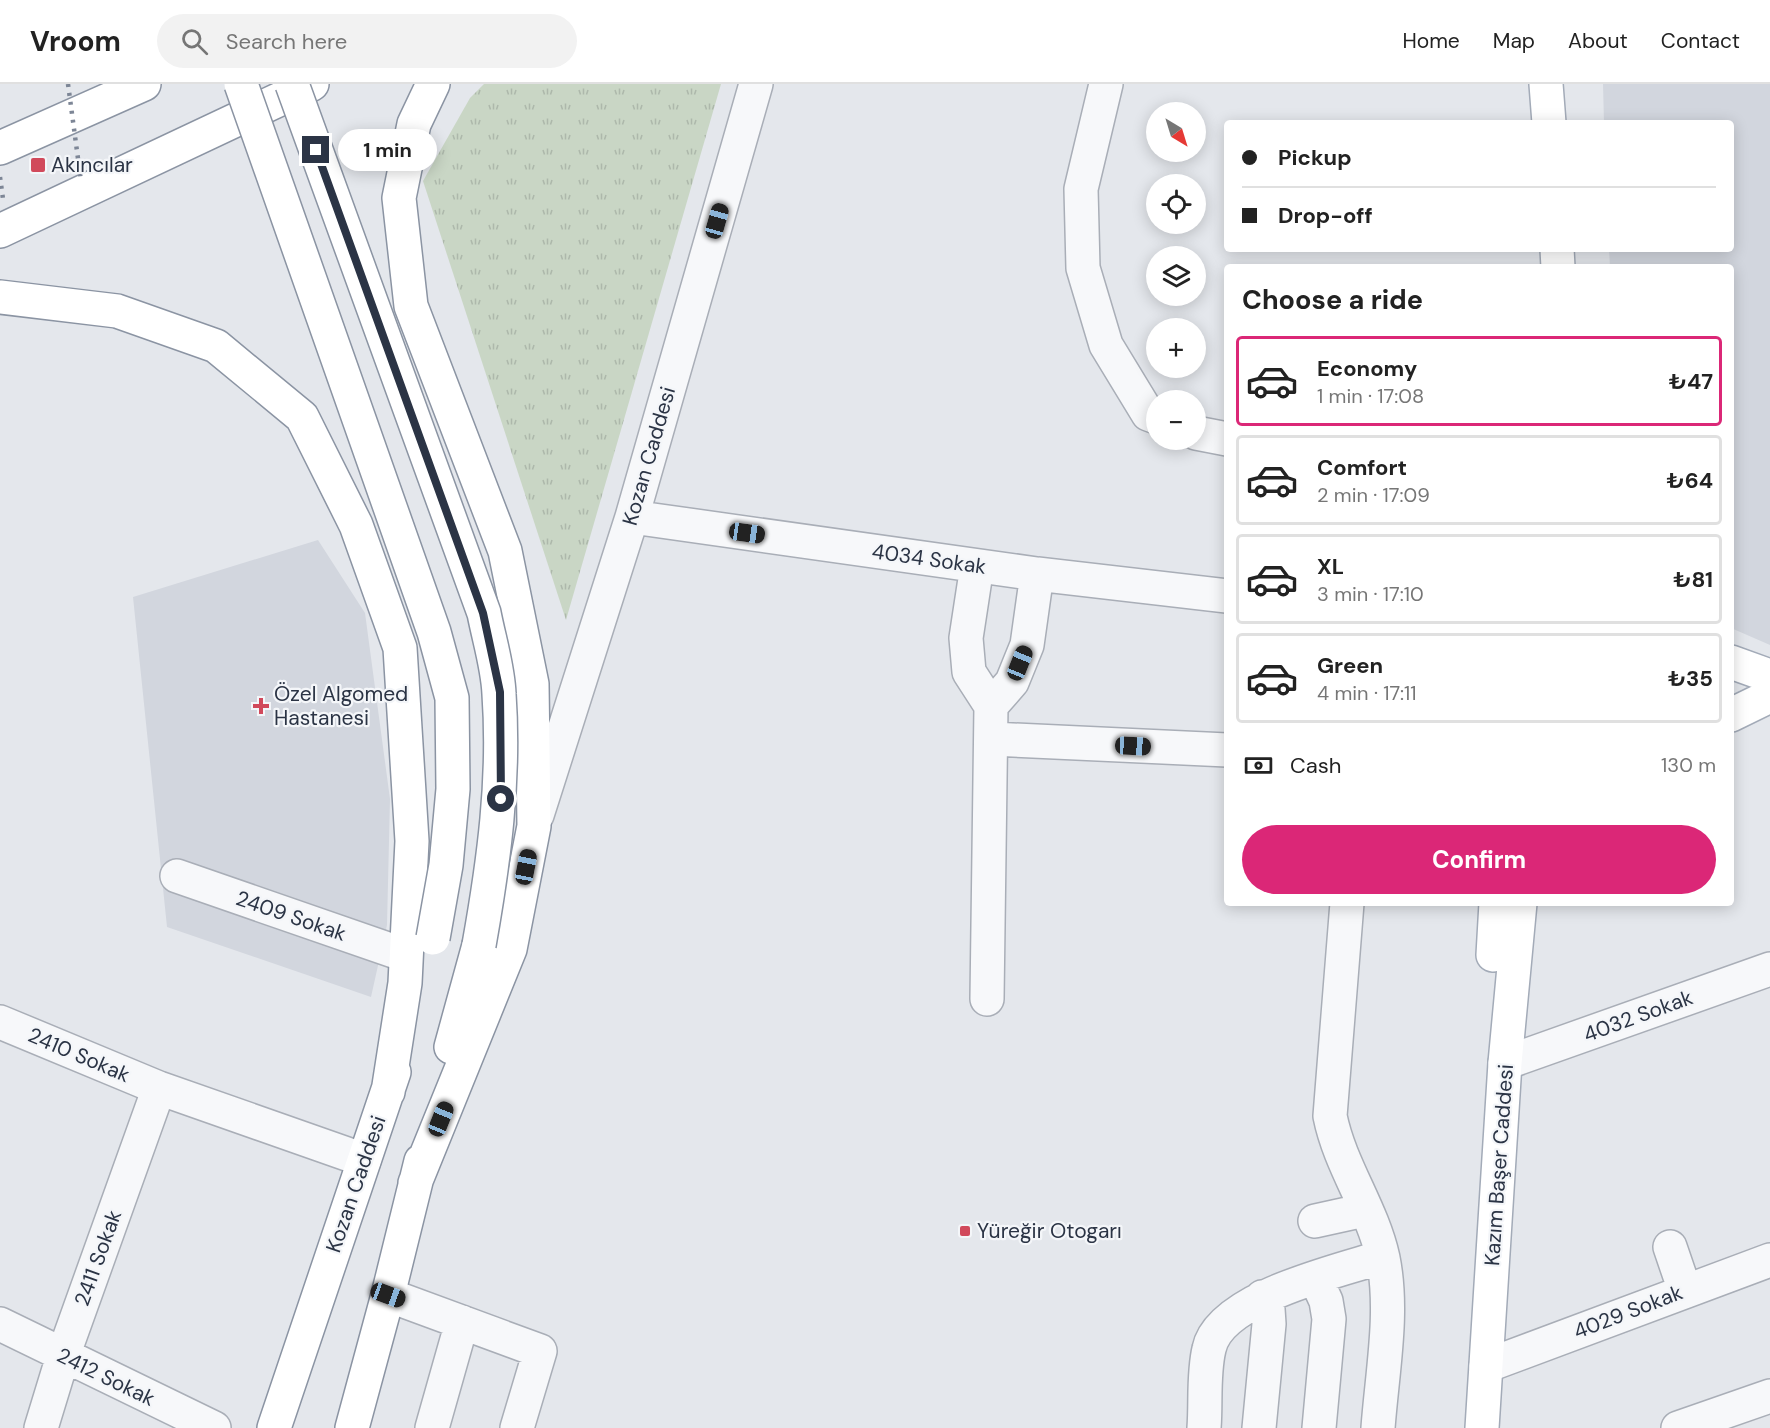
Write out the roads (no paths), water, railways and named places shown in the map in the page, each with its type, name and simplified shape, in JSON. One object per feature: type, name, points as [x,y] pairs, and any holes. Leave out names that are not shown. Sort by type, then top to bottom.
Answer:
[{"type":"main road","points":[[65,120],[128,84]]},
{"type":"main road","points":[[0,148],[144,84]]},
{"type":"main road","name":"Kozan Caddesi","points":[[241,84],[434,632],[452,698],[453,789],[446,865],[433,938],[388,1092],[274,1428]]},
{"type":"main road","points":[[292,84],[483,613],[500,692],[501,799],[493,867],[478,945],[352,1428]]},
{"type":"main road","points":[[0,231],[312,84]]},
{"type":"main road","points":[[415,1183],[510,949],[534,826],[532,684],[505,551],[411,306],[399,198],[414,124],[433,84]]},
{"type":"main road","points":[[1546,84],[1549,120]]},
{"type":"main road","points":[[0,297],[117,311],[216,346],[302,417],[356,525],[400,648],[412,841],[405,983],[388,1092]]},
{"type":"main road","points":[[1734,663],[1770,676]]},
{"type":"main road","points":[[1734,714],[1770,696]]},
{"type":"main road","name":"Kazım Başer Caddesi","points":[[1460,1428],[1496,906]]},
{"type":"main road","name":"Kazım Başer Caddesi","points":[[1482,1428],[1505,1064],[1520,906]]},
{"type":"street","name":"Kozan Caddesi","points":[[534,826],[632,517],[756,84]]},
{"type":"street","points":[[1106,84],[1081,189],[1083,268],[1106,345],[1146,411]]},
{"type":"street","points":[[1206,435],[1224,438]]},
{"type":"street","name":"4034 Sokak","points":[[632,517],[1037,574],[1224,596]]},
{"type":"street","points":[[977,566],[966,638],[969,672],[991,706],[993,739],[987,999]]},
{"type":"street","points":[[991,706],[1012,682],[1027,645],[1037,574]]},
{"type":"street","points":[[993,739],[1224,750]]},
{"type":"street","name":"2409 Sokak","points":[[177,876],[405,956]]},
{"type":"street","points":[[1347,906],[1330,1116],[1338,1147],[1382,1257],[1387,1306],[1378,1428]]},
{"type":"street","name":"4032 Sokak","points":[[1505,1064],[1770,969]]},
{"type":"street","name":"2410 Sokak","points":[[0,1022],[159,1088],[364,1160]]},
{"type":"street","name":"2411 Sokak","points":[[41,1428],[63,1356],[159,1088]]},
{"type":"street","points":[[1315,1221],[1365,1210]]},
{"type":"street","points":[[1670,1248],[1684,1291]]},
{"type":"street","points":[[1204,1428],[1209,1348],[1231,1318],[1262,1297],[1382,1257]]},
{"type":"street","name":"4029 Sokak","points":[[1486,1366],[1770,1260]]},
{"type":"street","points":[[1316,1279],[1326,1301],[1329,1319],[1319,1428]]},
{"type":"street","points":[[388,1295],[540,1351],[517,1428]]},
{"type":"street","points":[[1259,1428],[1269,1324],[1268,1309],[1262,1297]]},
{"type":"street","points":[[432,1428],[462,1322]]},
{"type":"street","name":"2412 Sokak","points":[[0,1324],[214,1428]]},
{"type":"street","points":[[1678,1428],[1770,1396]]},
{"type":"railway","points":[[68,84],[81,181]]},
{"type":"railway","points":[[0,177],[3,199]]},
{"type":"place","name":"Akıncılar","points":[[38,165]]},
{"type":"place","name":"Özel Algomed Hastanesi","points":[[261,706]]},
{"type":"place","name":"Yüreğir Otogarı","points":[[965,1231]]}]
